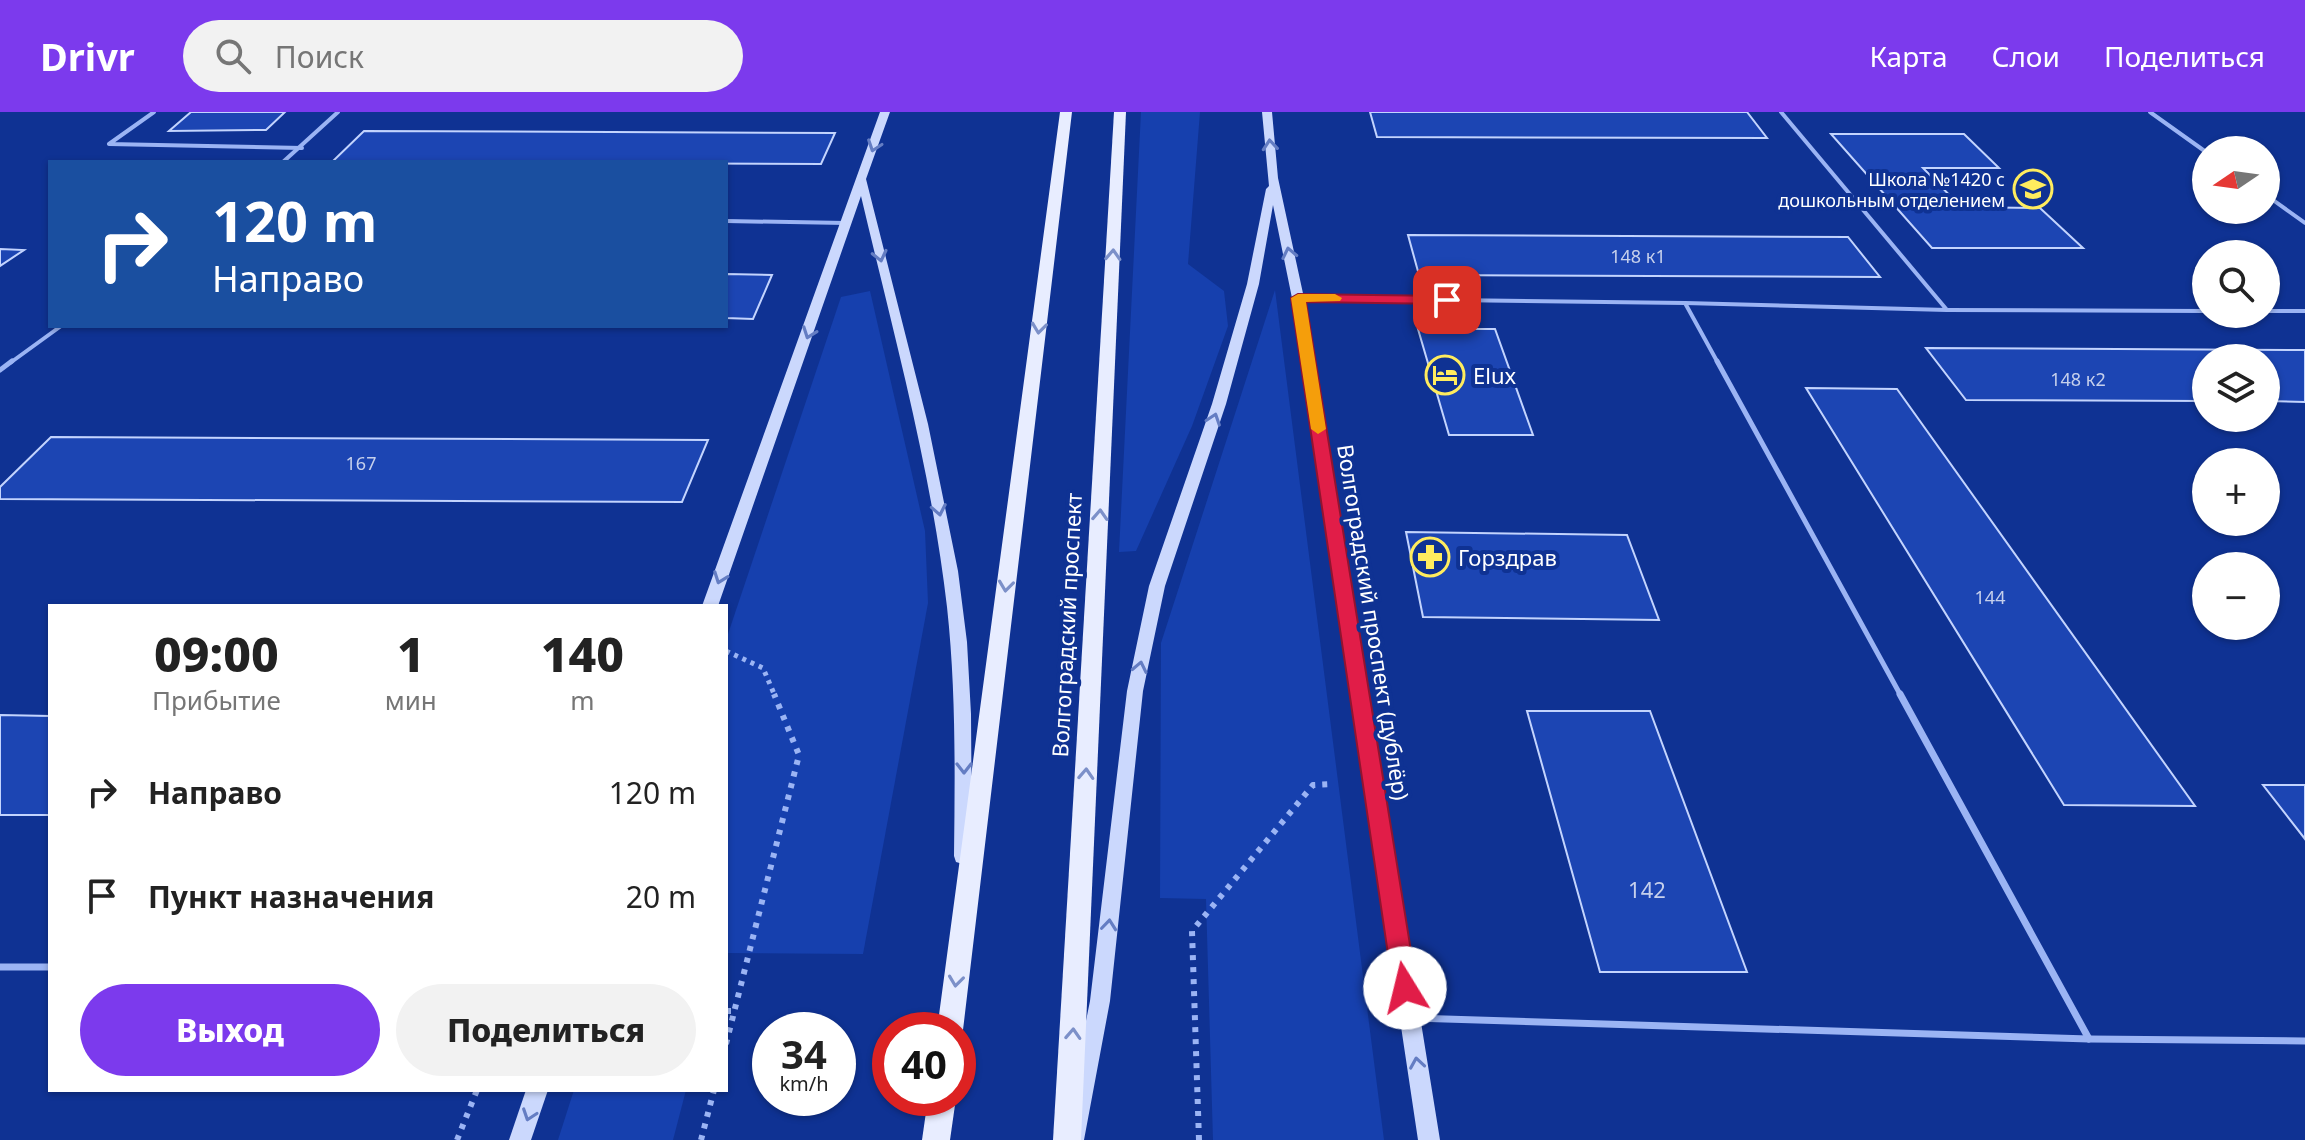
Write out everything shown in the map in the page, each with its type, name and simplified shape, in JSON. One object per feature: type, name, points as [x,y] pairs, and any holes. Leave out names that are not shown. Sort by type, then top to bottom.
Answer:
[{"type":"main road","points":[[711,604],[885,112]]},
{"type":"main road","points":[[952,1012],[1066,112]]},
{"type":"main road","name":"Волгоградский проспект","points":[[1070,1140],[1120,112]]},
{"type":"main road","name":"Волгоградский проспект (дублёр)","points":[[1267,112],[1273,178],[1298,298],[1429,1140]]},
{"type":"main road","points":[[1070,1140],[1100,1001],[1141,661],[1157,586],[1219,404],[1253,284],[1273,178]]},
{"type":"main road","points":[[862,180],[937,497],[951,573],[959,647],[964,755],[962,932]]},
{"type":"main road","points":[[520,1140],[536,1092]]},
{"type":"main road","points":[[936,1140],[939,1116]]},
{"type":"lane","points":[[154,112],[109,144],[302,148]]},
{"type":"lane","points":[[286,160],[338,112]]},
{"type":"lane","points":[[1781,112],[1947,310]]},
{"type":"lane","points":[[2150,112],[2192,142]]},
{"type":"lane","points":[[2280,205],[2305,223]]},
{"type":"lane","points":[[728,221],[848,223]]},
{"type":"lane","points":[[1298,298],[1947,310],[2192,311]]},
{"type":"lane","points":[[1685,303],[2089,1039]]},
{"type":"lane","points":[[2280,311],[2305,311]]},
{"type":"lane","points":[[0,370],[58,328]]},
{"type":"lane","points":[[0,967],[48,967]]},
{"type":"lane","points":[[1409,1017],[2089,1039],[2305,1041]]},
{"type":"path","points":[[728,652],[763,668],[799,755],[730,1011]]},
{"type":"path","points":[[1199,1140],[1192,931],[1313,785],[1339,784]]},
{"type":"path","points":[[457,1140],[476,1092]]},
{"type":"path","points":[[701,1140],[713,1092]]},
{"type":"shaded area","points":[[1141,112],[1200,112],[1188,264],[1224,291],[1228,326],[1192,426],[1136,551],[1119,552]]},
{"type":"shaded area","points":[[1275,290],[1384,1140],[1213,1140],[1206,899],[1160,898],[1161,643]]},
{"type":"shaded area","points":[[870,291],[925,531],[928,603],[863,954],[728,953],[728,634],[841,297]]},
{"type":"shaded area","points":[[573,1092],[685,1092],[673,1140],[558,1140]]},
{"type":"building","points":[[191,112],[285,112],[266,130],[169,131]]},
{"type":"building","points":[[1370,112],[1747,112],[1767,138],[1377,137]]},
{"type":"building","points":[[364,131],[835,133],[821,164],[728,164],[728,160],[334,160]]},
{"type":"building","points":[[1831,134],[1964,134],[1999,168],[1923,168],[1961,207],[2040,208],[2083,248],[1932,248]]},
{"type":"building","points":[[1408,235],[1848,237],[1880,277],[1419,275]]},
{"type":"building","points":[[0,249],[24,250],[0,266]]},
{"type":"building","points":[[728,274],[772,275],[753,319],[728,318]]},
{"type":"building","points":[[1418,329],[1495,329],[1533,435],[1449,435]]},
{"type":"building","points":[[1926,348],[2192,349],[2192,401],[1966,400]]},
{"type":"building","points":[[2280,350],[2305,350],[2305,402],[2280,401]]},
{"type":"building","points":[[1806,388],[1897,389],[2195,806],[2064,805]]},
{"type":"building","points":[[51,437],[708,440],[682,502],[0,499],[0,487]]},
{"type":"building","points":[[1406,532],[1627,535],[1659,620],[1423,617]]},
{"type":"building","points":[[1527,711],[1650,711],[1747,972],[1600,972]]},
{"type":"building","points":[[0,715],[48,716],[48,815],[0,815]]},
{"type":"building","points":[[2263,785],[2305,785],[2305,839]]},
{"type":"slow traffic","points":[[1318,429],[1298,298],[1335,298]]},
{"type":"place","name":"Школа №1420 с дошкольным отделением","points":[[2033,189]]},
{"type":"place","name":"Elux","points":[[1445,375]]},
{"type":"place","name":"Горздрав","points":[[1430,557]]},
{"type":"route","points":[[1405,988],[1298,298],[1447,300]]}]
